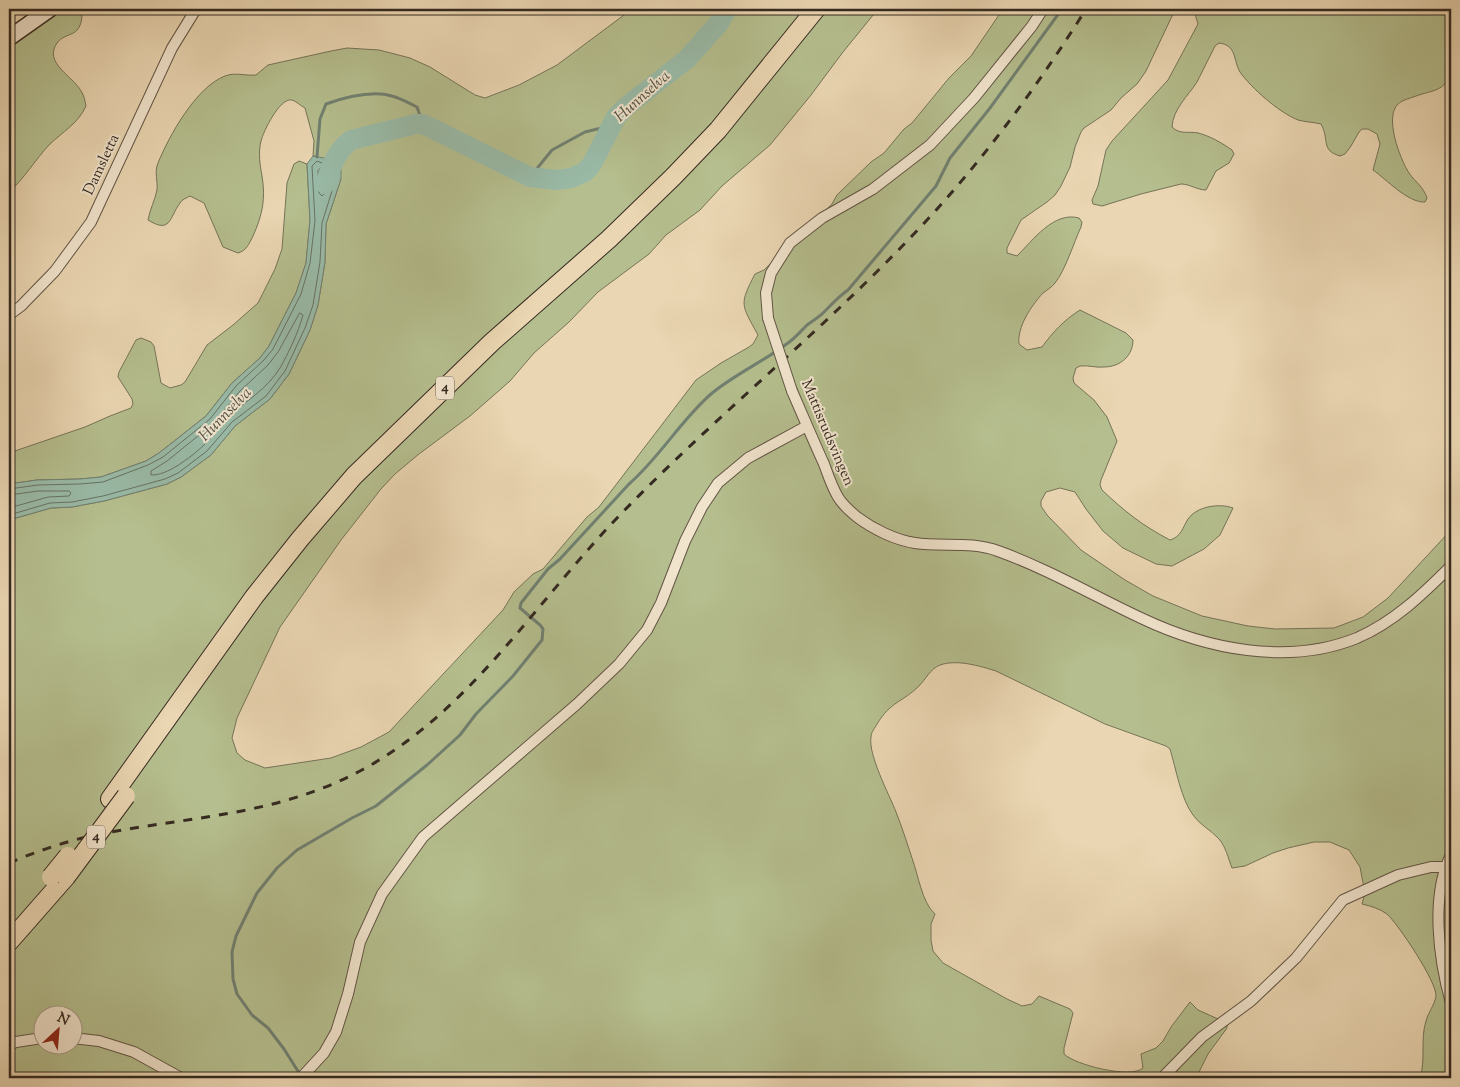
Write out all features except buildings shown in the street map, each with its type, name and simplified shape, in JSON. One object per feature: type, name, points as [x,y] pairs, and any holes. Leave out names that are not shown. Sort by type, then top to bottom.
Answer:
[{"type":"highway","name":"4","points":[[118,798],[254,598],[300,539],[354,476],[492,342],[609,239],[673,177],[718,130],[816,9]]},
{"type":"highway","name":"4","points":[[9,942],[286,573],[353,495],[417,428],[678,187],[724,140],[829,9]]},
{"type":"highway","name":"4","points":[[9,925],[58,877]]},
{"type":"main road","points":[[9,38],[50,9]]},
{"type":"street","name":"Damsletta","points":[[9,315],[21,306],[55,271],[92,222],[172,48],[196,9]]},
{"type":"street","name":"Mattisrudsvingen","points":[[1043,9],[1032,26],[974,98],[930,145],[873,189],[822,218],[790,243],[771,273],[766,293],[768,318],[792,391],[838,498],[858,518],[885,533],[914,543],[966,545],[992,549],[1024,560],[1143,619],[1182,636],[1241,650],[1290,653],[1332,646],[1358,637],[1393,618],[1420,597],[1451,566]]},
{"type":"street","points":[[301,1078],[324,1054],[336,1032],[348,994],[360,942],[382,894],[423,838],[577,704],[636,644],[647,630],[662,604],[685,541],[702,507],[718,483],[748,458],[807,426]]},
{"type":"street","points":[[1451,855],[1440,892],[1438,923],[1447,988],[1451,1003]]},
{"type":"street","points":[[1162,1078],[1202,1038],[1251,1001],[1296,958],[1342,900],[1398,875],[1431,867],[1446,868]]},
{"type":"street","points":[[82,1039],[99,1041],[134,1052],[180,1078]]},
{"type":"street","points":[[9,1045],[32,1040]]},
{"type":"shaded area","points":[[61,9],[76,9],[82,16],[81,23],[76,31],[57,43],[54,57],[56,63],[81,91],[86,106],[79,118],[49,145],[9,192],[9,45]]},
{"type":"shaded area","points":[[632,9],[878,9],[770,145],[722,186],[700,210],[666,235],[649,254],[598,292],[569,322],[534,353],[510,381],[470,416],[395,474],[381,489],[341,540],[280,627],[237,718],[232,738],[237,753],[245,760],[265,768],[331,758],[361,747],[389,732],[503,610],[514,592],[533,574],[543,569],[587,517],[599,507],[696,380],[753,344],[758,335],[745,310],[744,299],[755,274],[764,270],[832,204],[837,195],[871,162],[884,153],[904,129],[912,123],[949,78],[971,56],[1003,9],[1180,9],[1173,14],[1146,71],[1137,84],[1111,110],[1081,132],[1070,167],[1061,186],[1047,202],[1021,220],[1007,248],[1007,253],[1017,256],[1037,235],[1053,223],[1070,217],[1079,218],[1082,222],[1081,227],[1059,278],[1043,293],[1030,310],[1020,331],[1019,344],[1027,350],[1042,347],[1059,327],[1080,310],[1126,333],[1133,340],[1131,351],[1120,363],[1104,367],[1080,366],[1076,368],[1073,378],[1074,383],[1094,400],[1107,417],[1117,441],[1101,480],[1102,490],[1134,518],[1170,540],[1179,534],[1188,519],[1197,511],[1215,506],[1233,508],[1220,535],[1204,549],[1172,566],[1156,564],[1123,548],[1103,531],[1075,492],[1060,488],[1046,492],[1041,501],[1041,506],[1047,515],[1081,550],[1125,580],[1153,596],[1202,616],[1248,626],[1275,629],[1334,628],[1363,617],[1388,598],[1451,530],[1451,678],[1448,697],[1451,704],[1451,1078],[1420,1078],[1423,1064],[1424,1028],[1436,996],[1435,989],[1408,941],[1387,914],[1362,904],[1365,893],[1360,867],[1349,850],[1330,842],[1314,842],[1288,848],[1245,866],[1232,868],[1221,842],[1196,819],[1189,808],[1182,792],[1170,749],[1166,746],[1105,724],[996,671],[968,664],[947,663],[933,669],[919,686],[892,706],[882,716],[871,737],[876,764],[900,823],[924,896],[935,914],[931,924],[933,951],[943,963],[1022,1006],[1032,1004],[1039,996],[1070,1009],[1073,1013],[1064,1054],[1079,1062],[1103,1069],[1127,1072],[1143,1068],[1141,1054],[1156,1048],[1163,1041],[1190,1002],[1198,1010],[1227,1023],[1227,1028],[1208,1054],[1196,1078],[9,1078],[9,520],[51,508],[72,507],[104,501],[167,484],[181,477],[211,455],[235,426],[270,399],[289,374],[310,330],[318,305],[325,262],[326,224],[341,179],[317,156],[313,156],[314,141],[305,108],[292,100],[282,104],[265,130],[261,141],[260,159],[264,192],[259,221],[249,244],[243,251],[238,253],[223,247],[204,203],[190,196],[181,202],[165,225],[156,224],[148,220],[157,190],[157,166],[169,140],[194,101],[204,90],[225,76],[236,74],[256,75],[268,65],[347,48],[379,50],[410,58],[430,67],[475,95],[485,98],[519,85],[557,65]]},
{"type":"shaded area","points":[[1182,9],[1451,9],[1451,76],[1440,88],[1407,99],[1398,104],[1394,110],[1393,128],[1398,148],[1409,173],[1421,187],[1427,198],[1425,202],[1405,195],[1373,170],[1380,144],[1377,134],[1368,129],[1362,129],[1345,154],[1340,156],[1334,154],[1328,147],[1321,124],[1298,120],[1275,106],[1258,92],[1240,72],[1232,50],[1225,44],[1219,43],[1215,46],[1197,82],[1175,114],[1172,127],[1181,132],[1202,134],[1232,150],[1234,154],[1229,163],[1216,171],[1206,190],[1181,184],[1102,206],[1093,204],[1092,200],[1098,186],[1106,150],[1168,80],[1198,24],[1195,14]]},
{"type":"shaded area","points":[[299,161],[307,164],[310,220],[306,263],[296,293],[269,346],[260,358],[232,383],[206,416],[146,461],[101,477],[37,480],[9,484],[9,453],[85,427],[131,408],[133,404],[132,399],[118,377],[136,340],[141,338],[151,342],[154,346],[161,383],[170,388],[181,385],[185,382],[207,345],[258,303],[275,269],[282,249],[287,183],[294,164]]},
{"type":"water","points":[[313,156],[334,160],[341,165],[341,179],[326,224],[325,262],[318,305],[310,330],[289,374],[270,399],[235,426],[211,455],[181,477],[167,484],[104,501],[72,507],[51,508],[9,520],[9,484],[37,480],[101,477],[146,461],[206,416],[232,383],[260,358],[269,346],[296,293],[306,263],[310,220],[307,164]]},
{"type":"waterway","name":"Hunnselva","points":[[325,184],[341,149],[351,140],[416,124],[423,124],[530,177],[556,180],[571,178],[585,172],[592,164],[616,117],[627,106],[687,59],[719,23],[727,9]]},
{"type":"waterway","points":[[301,1076],[268,1028],[252,1015],[237,994],[233,979],[232,952],[236,936],[257,893],[277,868],[297,850],[376,806],[427,765],[460,735],[476,714],[513,676],[542,640],[543,629],[520,608],[521,603],[548,569],[560,559],[651,462],[700,404],[730,380],[796,337],[807,325],[848,290],[936,186],[950,158],[990,108],[1062,9]]},
{"type":"waterway","name":"Hunnselva","points":[[317,157],[320,119],[326,104],[334,101],[367,94],[392,96],[417,107],[423,124]]},
{"type":"waterway","points":[[530,177],[552,150],[585,132],[610,126]]},
{"type":"railway","points":[[9,863],[85,837],[238,812],[269,805],[330,785],[360,771],[399,747],[434,719],[467,688],[498,655],[587,551],[656,479],[852,296],[927,220],[971,170],[1011,118],[1050,64],[1086,9]]}]
